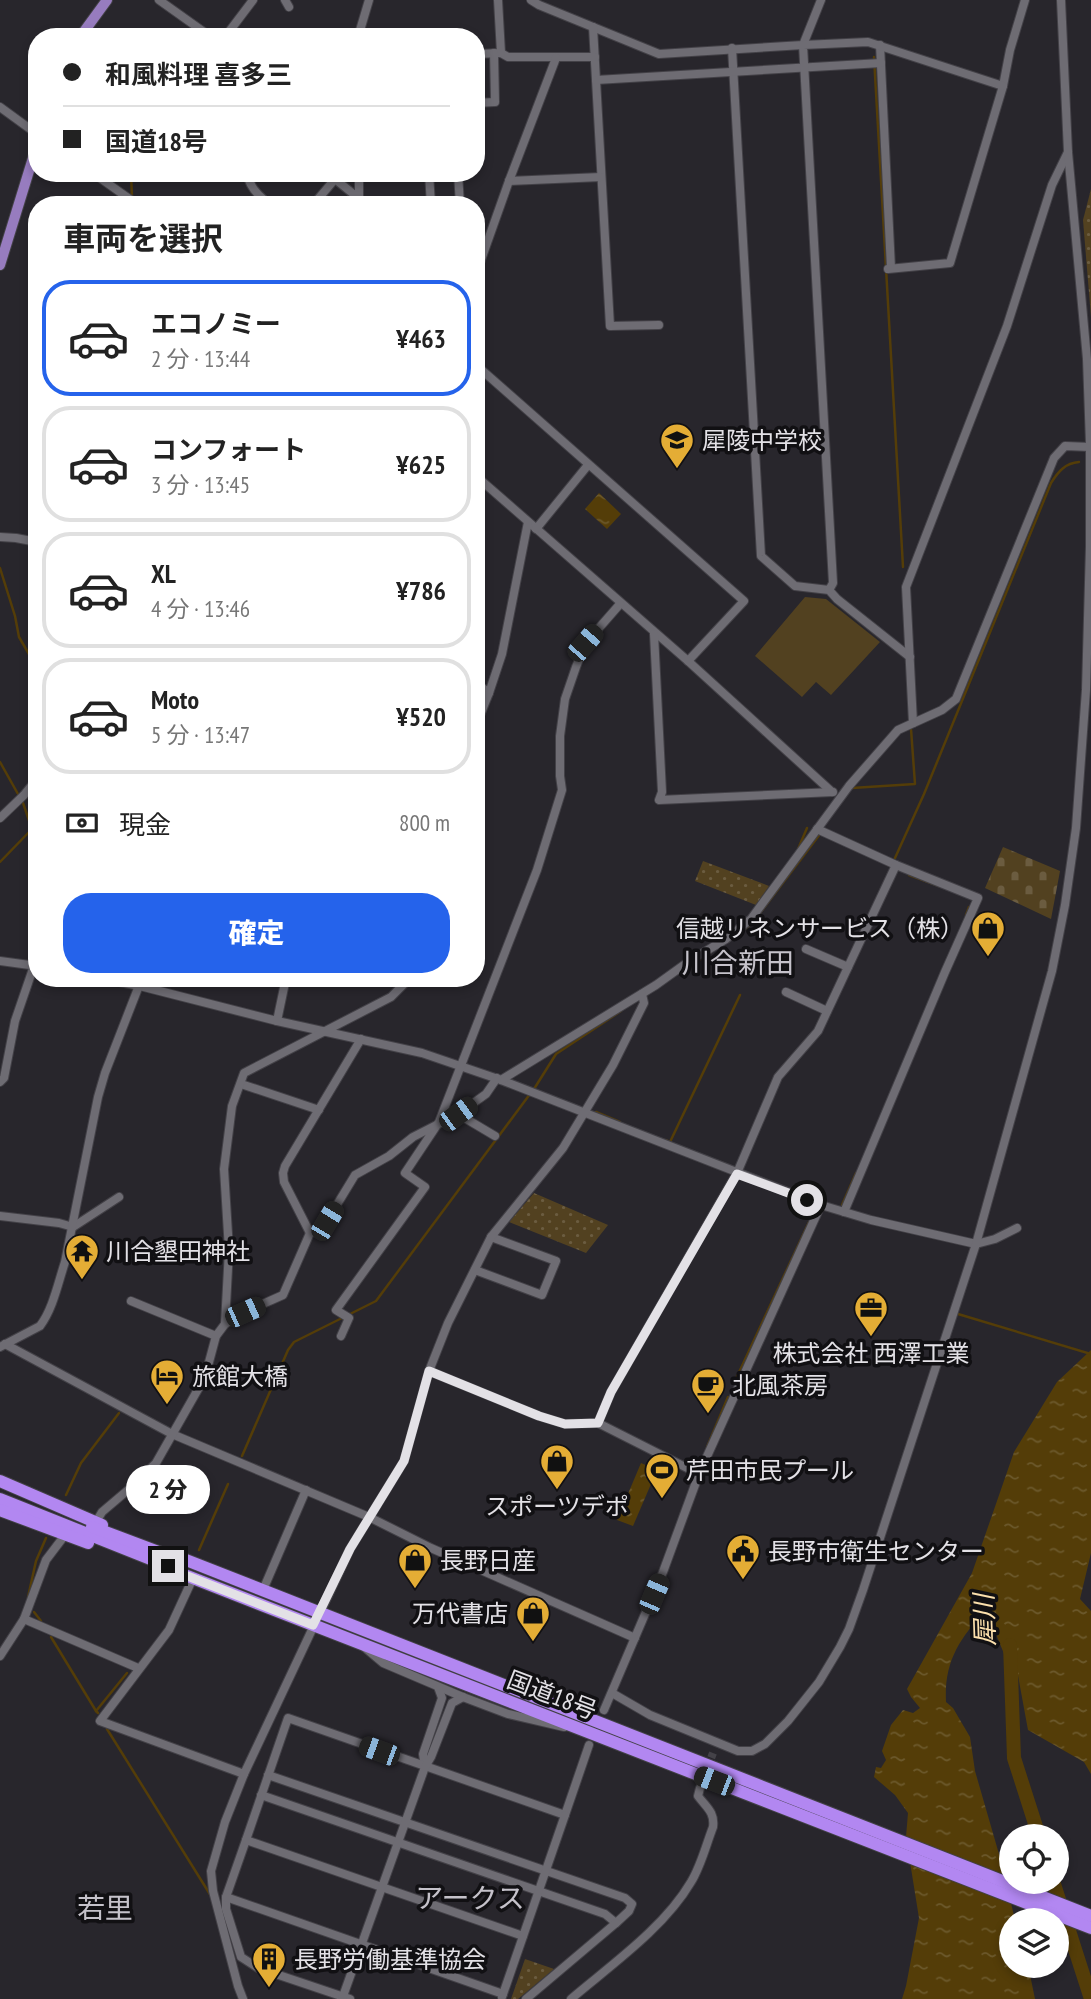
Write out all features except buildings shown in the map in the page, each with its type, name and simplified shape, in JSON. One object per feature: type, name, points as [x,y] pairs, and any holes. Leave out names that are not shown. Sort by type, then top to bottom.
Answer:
[{"type":"highway","points":[[0,1481],[186,1560]]},
{"type":"highway","name":"国道18号","points":[[0,1491],[70,1528],[186,1560],[263,1590],[360,1643],[570,1725],[1091,1916]]},
{"type":"highway","name":"国道18号","points":[[0,1499],[193,1578],[316,1618],[765,1795],[1091,1928]]},
{"type":"highway","points":[[0,1510],[70,1528]]},
{"type":"main road","points":[[87,28],[107,0]]},
{"type":"main road","points":[[0,265],[28,174]]},
{"type":"street","points":[[159,0],[198,28]]},
{"type":"street","points":[[232,28],[253,0]]},
{"type":"street","points":[[361,28],[369,0]]},
{"type":"street","points":[[485,103],[495,102],[498,0]]},
{"type":"street","points":[[531,0],[659,54],[868,42],[1003,86]]},
{"type":"street","points":[[821,0],[803,45],[833,583],[829,590]]},
{"type":"street","points":[[880,45],[889,269],[950,262],[1003,86],[1010,50],[1025,0]]},
{"type":"street","points":[[612,1693],[650,1715],[738,1751],[752,1751],[765,1744],[788,1721],[819,1682],[840,1647],[863,1590],[976,1244],[1052,971],[1076,828],[1086,690],[1090,546],[1087,359],[1069,152],[1061,0]]},
{"type":"street","points":[[593,27],[610,327],[659,324]]},
{"type":"street","points":[[732,48],[761,556],[795,586],[829,590],[910,657]]},
{"type":"street","points":[[485,54],[498,53],[508,57],[595,57]]},
{"type":"street","points":[[485,249],[556,58]]},
{"type":"street","points":[[596,80],[881,63]]},
{"type":"street","points":[[0,107],[28,127]]},
{"type":"street","points":[[914,723],[906,587],[1007,326],[1052,185],[1069,152]]},
{"type":"street","points":[[509,181],[601,177]]},
{"type":"street","points":[[105,182],[123,196]]},
{"type":"street","points":[[340,182],[357,196]]},
{"type":"street","points":[[485,373],[744,601],[688,661]]},
{"type":"street","points":[[96,1522],[102,1512],[156,1463],[205,1377],[216,1336],[225,1324],[245,1312],[283,1296],[310,1233],[327,1221],[355,1175],[389,1156],[413,1137],[458,1114],[486,1094],[499,1079],[642,994],[726,939],[751,919],[817,829],[898,730],[959,700],[1054,458],[1065,446],[1090,447]]},
{"type":"street","points":[[536,529],[588,465]]},
{"type":"street","points":[[485,484],[688,661],[832,792]]},
{"type":"street","points":[[485,703],[502,654],[528,522]]},
{"type":"street","points":[[0,537],[28,540]]},
{"type":"street","points":[[341,1336],[347,1316],[336,1310],[425,1187],[405,1173],[439,1122],[537,870],[562,790],[560,736],[565,699],[585,643],[621,604]]},
{"type":"street","points":[[654,634],[662,792],[659,800],[846,792]]},
{"type":"street","points":[[485,690],[489,693]]},
{"type":"street","points":[[0,818],[28,789]]},
{"type":"street","points":[[817,829],[978,898],[844,1212]]},
{"type":"street","points":[[598,1423],[611,1392],[737,1174],[778,1077],[818,1031],[896,865]]},
{"type":"street","points":[[809,950],[848,967]]},
{"type":"street","points":[[0,961],[28,965]]},
{"type":"street","points":[[0,1082],[4,1078],[15,1021],[28,985]]},
{"type":"street","points":[[2,1345],[40,1326],[44,1320],[65,1262],[97,1097],[139,987]]},
{"type":"street","points":[[158,987],[277,1021],[410,1050],[462,1065],[737,1174],[844,1212],[976,1244],[995,1239],[1017,1228]]},
{"type":"street","points":[[277,1021],[284,987]]},
{"type":"street","points":[[225,1324],[229,1250],[224,1169],[232,1106],[244,1073],[391,996],[400,987]]},
{"type":"street","points":[[786,992],[827,1011]]},
{"type":"street","points":[[243,1999],[213,1891],[211,1871],[225,1822],[244,1774],[350,1549],[404,1461],[429,1371],[447,1323],[491,1237],[563,1148],[613,1065],[644,1003],[642,994]]},
{"type":"street","points":[[310,1233],[284,1182],[283,1173],[361,1039]]},
{"type":"street","points":[[241,1084],[319,1110]]},
{"type":"street","points":[[458,1114],[495,1136]]},
{"type":"street","points":[[0,1216],[73,1227],[119,1197]]},
{"type":"street","points":[[604,1710],[663,1572],[699,1474],[821,1205]]},
{"type":"street","points":[[475,1270],[542,1296],[556,1261],[491,1237]]},
{"type":"street","points":[[131,1301],[216,1336]]},
{"type":"street","points":[[2,1345],[172,1434],[369,1517],[431,1548],[635,1638]]},
{"type":"street","points":[[429,1371],[565,1424],[598,1423],[699,1474]]},
{"type":"street","points":[[263,1590],[306,1490]]},
{"type":"street","points":[[0,1656],[24,1619],[46,1560],[70,1528]]},
{"type":"street","points":[[193,1578],[169,1630],[100,1721],[244,1774]]},
{"type":"street","points":[[24,1619],[138,1668]]},
{"type":"street","points":[[360,1643],[383,1663],[463,1697],[562,1728],[570,1725]]},
{"type":"street","points":[[425,1767],[422,1754],[442,1698],[438,1686]]},
{"type":"street","points":[[463,1697],[452,1703],[425,1767],[345,1998],[258,1968],[241,1957],[226,1909],[226,1897],[288,1718],[425,1767],[565,1815]]},
{"type":"street","points":[[713,1753],[717,1742]]},
{"type":"street","points":[[226,1897],[362,1944],[502,1997],[589,1745]]},
{"type":"street","points":[[268,1775],[625,1898],[632,1904],[629,1911],[616,1923],[526,1999]]},
{"type":"street","points":[[571,1999],[631,1949],[675,1905],[693,1880],[714,1818],[711,1810],[698,1796],[700,1788]]},
{"type":"street","points":[[261,1795],[605,1914],[616,1923]]},
{"type":"street","points":[[246,1840],[523,1936]]},
{"type":"green space","points":[[1091,189],[1091,317],[1083,220]]},
{"type":"green space","points":[[805,597],[826,599],[880,642],[831,695],[816,682],[802,697],[755,656]]},
{"type":"green space","points":[[1003,847],[1060,871],[1051,919],[985,888]]},
{"type":"green space","points":[[703,861],[769,886],[756,905],[695,881]]},
{"type":"green space","points":[[534,1193],[608,1225],[586,1253],[509,1222]]},
{"type":"green space","points":[[525,1959],[554,1969],[518,1999],[511,1999]]},
{"type":"water","points":[[599,493],[621,514],[607,529],[585,509]]},
{"type":"water","points":[[1091,1350],[1091,1553],[1080,1599],[1091,1611],[1091,1774],[1084,1762],[1028,1730],[1017,1670],[1007,1661],[986,1610],[955,1652],[946,1688],[946,1702],[953,1708],[970,1737],[975,1771],[999,1854],[999,1894],[1009,1894],[1012,1908],[999,1908],[999,1978],[1031,1978],[1035,1999],[902,1999],[919,1918],[906,1837],[908,1813],[895,1795],[874,1777],[876,1767],[881,1768],[886,1760],[882,1751],[891,1725],[903,1710],[913,1713],[920,1708],[907,1689],[972,1573],[1014,1452],[1057,1382]]},
{"type":"water","points":[[641,1463],[657,1470],[633,1526],[617,1520]]},
{"type":"waterway","points":[[874,57],[903,567]]},
{"type":"waterway","points":[[131,182],[132,196]]},
{"type":"waterway","points":[[895,858],[924,794],[1051,483],[1062,469],[1079,462]]},
{"type":"waterway","points":[[0,568],[19,637],[28,652]]},
{"type":"waterway","points":[[852,788],[915,784],[911,729]]},
{"type":"waterway","points":[[0,762],[28,817]]},
{"type":"waterway","points":[[798,849],[807,828]]},
{"type":"waterway","points":[[0,862],[28,833]]},
{"type":"waterway","points":[[760,913],[820,834]]},
{"type":"waterway","points":[[909,875],[939,886]]},
{"type":"waterway","points":[[966,915],[969,907]]},
{"type":"waterway","points":[[732,939],[751,924]]},
{"type":"waterway","points":[[724,935],[735,927]]},
{"type":"waterway","points":[[682,972],[714,950]]},
{"type":"waterway","points":[[666,1140],[670,1142],[740,995]]},
{"type":"waterway","points":[[534,1089],[556,1054],[621,1011]]},
{"type":"waterway","points":[[242,1456],[288,1350],[294,1342],[376,1301],[530,1094]]},
{"type":"waterway","points":[[596,1112],[620,1122]]},
{"type":"waterway","points":[[842,1205],[856,1173]]},
{"type":"waterway","points":[[735,1381],[809,1222]]},
{"type":"waterway","points":[[958,1314],[1091,1354]]},
{"type":"waterway","points":[[707,1447],[728,1397]]},
{"type":"waterway","points":[[66,1495],[81,1463],[119,1413]]},
{"type":"waterway","points":[[199,1550],[228,1484]]},
{"type":"waterway","points":[[28,1597],[36,1561],[46,1538]]},
{"type":"waterway","points":[[34,1612],[41,1621]]},
{"type":"waterway","points":[[51,1637],[96,1711]]},
{"type":"waterway","name":"犀川","points":[[1010,1645],[1014,1758],[1035,1824]]},
{"type":"waterway","points":[[98,1713],[96,1711],[127,1673]]},
{"type":"waterway","points":[[107,1729],[211,1896]]},
{"type":"waterway","name":"犀川","points":[[1057,1894],[1091,1999]]},
{"type":"tunnel","points":[[707,1769],[713,1753]]},
{"type":"place","name":"犀陵中学校","points":[[677,470]]},
{"type":"place","name":"信越リネンサービス（株）","points":[[988,958]]},
{"type":"place","name":"川合墾田神社","points":[[82,1281]]},
{"type":"place","name":"株式会社 西澤工業","points":[[871,1338]]},
{"type":"place","name":"旅館大橋","points":[[167,1406]]},
{"type":"place","name":"北風茶房","points":[[708,1415]]},
{"type":"place","name":"スポーツデポ","points":[[557,1491]]},
{"type":"place","name":"芹田市民プール","points":[[662,1500]]},
{"type":"place","name":"長野市衛生センター","points":[[743,1581]]},
{"type":"place","name":"長野日産","points":[[415,1590]]},
{"type":"place","name":"万代書店","points":[[533,1643]]},
{"type":"place","name":"長野労働基準協会","points":[[269,1989]]},
{"type":"district","name":"川合新田","points":[[738,962]]},
{"type":"district","name":"アークス","points":[[470,1897]]},
{"type":"district","name":"若里","points":[[105,1907]]},
{"type":"route","points":[[168,1566],[172,1570],[313,1625],[350,1549],[404,1461],[429,1371],[565,1424],[598,1423],[611,1392],[737,1174],[807,1200]]}]
